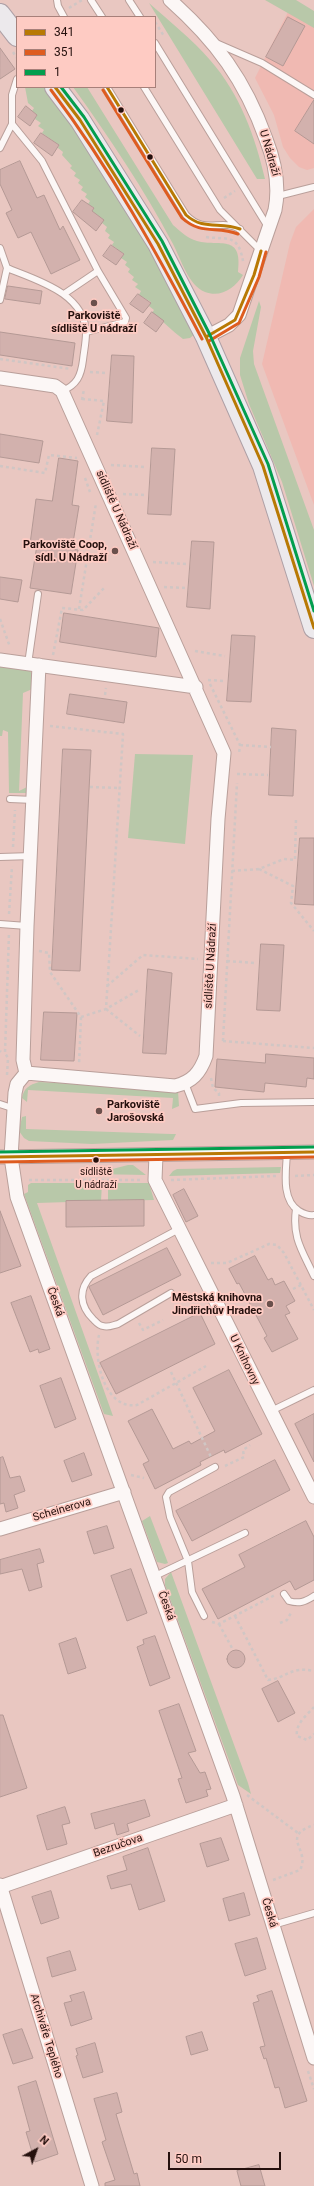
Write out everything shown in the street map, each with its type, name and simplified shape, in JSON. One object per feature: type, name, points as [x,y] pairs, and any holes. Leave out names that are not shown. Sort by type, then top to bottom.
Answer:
[{"type":"main road","points":[[0,14],[16,35]]},
{"type":"main road","points":[[56,88],[102,153],[158,244],[206,337],[263,466],[314,628]]},
{"type":"street","name":"U Nádraží","points":[[170,0],[211,41],[240,78],[260,121],[273,157],[278,196],[254,275],[236,320],[206,337]]},
{"type":"street","points":[[0,378],[55,386],[62,391]]},
{"type":"street","name":"sídliště U Nádraží","points":[[62,391],[196,687],[224,753],[218,819],[206,1056],[196,1075],[185,1083]]},
{"type":"street","points":[[0,660],[196,687]]},
{"type":"street","points":[[26,1073],[22,1060],[34,800],[34,665]]},
{"type":"street","points":[[26,1073],[160,1086],[185,1083]]},
{"type":"street","points":[[26,1073],[17,1084],[15,1109],[5,1157],[314,1152]]},
{"type":"street","name":"U Knihovny","points":[[156,1155],[155,1180],[270,1412],[314,1497]]},
{"type":"street","name":"Česká","points":[[5,1157],[17,1196],[155,1576],[236,1805],[272,1925],[289,1960],[314,2058]]},
{"type":"street","name":"Scheinerova","points":[[0,1528],[124,1492]]},
{"type":"street","name":"Bezručova","points":[[0,1886],[236,1805]]},
{"type":"street","name":"Archiváře Teplého","points":[[0,1886],[92,2186]]},
{"type":"lane","points":[[57,0],[58,6],[63,16]]},
{"type":"lane","points":[[91,0],[101,16]]},
{"type":"lane","points":[[129,0],[139,16]]},
{"type":"lane","points":[[211,41],[262,63],[314,96]]},
{"type":"lane","points":[[156,45],[269,229]]},
{"type":"lane","points":[[0,148],[12,124],[12,95],[16,82]]},
{"type":"lane","points":[[108,88],[186,215],[192,221],[204,227],[228,224],[240,229]]},
{"type":"lane","points":[[145,88],[220,210],[261,251]]},
{"type":"lane","points":[[12,124],[42,161],[98,271],[126,318],[125,322],[86,332]]},
{"type":"lane","points":[[278,196],[314,187]]},
{"type":"lane","points":[[0,248],[7,268],[0,300]]},
{"type":"lane","points":[[7,268],[64,294],[77,308],[86,332],[84,371],[77,382],[70,388],[62,391]]},
{"type":"lane","points":[[64,294],[98,271]]},
{"type":"lane","points":[[34,665],[38,594]]},
{"type":"lane","points":[[12,799],[34,800]]},
{"type":"lane","points":[[0,857],[32,856]]},
{"type":"lane","points":[[0,924],[27,926]]},
{"type":"lane","points":[[185,1083],[195,1109],[240,1103],[314,1102]]},
{"type":"lane","points":[[0,1104],[15,1109]]},
{"type":"lane","points":[[287,1153],[286,1176],[288,1200],[296,1209],[303,1213],[314,1215]]},
{"type":"lane","points":[[296,1209],[294,1230],[297,1241],[314,1276]]},
{"type":"lane","points":[[171,1293],[118,1324],[102,1326],[84,1309],[82,1295],[86,1282],[91,1276],[179,1229]]},
{"type":"lane","points":[[270,1412],[314,1390]]},
{"type":"lane","points":[[204,1616],[192,1592],[188,1561],[170,1517],[166,1497],[169,1492],[215,1467]]},
{"type":"lane","points":[[155,1576],[245,1533]]},
{"type":"lane","points":[[284,1594],[288,1602],[296,1603],[306,1601],[314,1596]]},
{"type":"lane","points":[[272,1925],[314,1913]]},
{"type":"path","points":[[202,236],[215,238],[222,237],[231,240],[240,251],[243,266],[242,270],[254,275]]},
{"type":"path","points":[[0,359],[107,373]]},
{"type":"path","points":[[82,399],[104,401],[96,441]]},
{"type":"path","points":[[0,466],[45,473],[49,455],[80,458]]},
{"type":"path","points":[[108,465],[146,467]]},
{"type":"path","points":[[85,471],[86,483],[91,494]]},
{"type":"path","points":[[121,494],[144,495]]},
{"type":"path","points":[[79,609],[96,512],[96,504],[94,499]]},
{"type":"path","points":[[152,562],[186,564]]},
{"type":"path","points":[[53,655],[62,608],[83,610],[105,587]]},
{"type":"path","points":[[164,587],[186,588]]},
{"type":"path","points":[[0,619],[10,648]]},
{"type":"path","points":[[195,651],[225,656]]},
{"type":"path","points":[[225,681],[208,680],[240,745],[271,747]]},
{"type":"path","points":[[46,725],[122,734],[106,1009]]},
{"type":"path","points":[[268,776],[237,774],[223,1040],[314,1048]]},
{"type":"path","points":[[90,787],[119,788]]},
{"type":"path","points":[[8,1058],[5,1053],[12,856],[12,799]]},
{"type":"path","points":[[232,871],[259,869],[284,859],[295,860],[296,818]]},
{"type":"path","points":[[259,869],[293,886],[291,903],[314,931]]},
{"type":"path","points":[[49,953],[50,972],[81,1018],[78,1073]]},
{"type":"path","points":[[107,987],[143,955],[205,960]]},
{"type":"path","points":[[228,961],[255,963]]},
{"type":"path","points":[[81,1018],[106,1009],[140,990]]},
{"type":"path","points":[[106,1009],[140,1036]]},
{"type":"path","points":[[0,1052],[5,1053]]},
{"type":"path","points":[[171,1180],[314,1175]]},
{"type":"path","points":[[13,1179],[155,1180]]},
{"type":"path","points":[[205,1262],[227,1263],[269,1244],[277,1245],[284,1253],[314,1310]]},
{"type":"path","points":[[293,1289],[301,1285]]},
{"type":"path","points":[[134,1314],[143,1330],[163,1320]]},
{"type":"path","points":[[102,1326],[98,1340],[98,1360],[101,1374],[115,1400],[128,1406],[137,1405],[206,1366]]},
{"type":"path","points":[[171,1372],[177,1382],[215,1467],[222,1468],[244,1457],[243,1450],[250,1445]]},
{"type":"path","points":[[130,1475],[144,1478]]},
{"type":"path","points":[[232,1648],[219,1624],[264,1601]]},
{"type":"path","points":[[280,1623],[287,1620],[296,1603]]},
{"type":"path","points":[[235,1616],[268,1680],[278,1678],[298,1669],[314,1671]]},
{"type":"path","points":[[314,1707],[297,1727],[296,1733],[297,1736],[304,1740],[307,1740],[314,1734]]},
{"type":"path","points":[[243,1792],[298,1833]]},
{"type":"path","points":[[298,1833],[313,1825],[314,1820]]},
{"type":"path","points":[[270,1881],[300,1870],[302,1858],[297,1839],[298,1833]]},
{"type":"shaded area","points":[[290,8],[314,23],[314,168],[307,170],[299,167],[290,158],[283,147],[274,115],[255,78]]},
{"type":"shaded area","points":[[314,209],[314,505],[262,364],[290,243],[296,227]]},
{"type":"green space","points":[[265,0],[296,0],[314,11],[314,28]]},
{"type":"green space","points":[[149,3],[188,37],[221,73],[245,116],[265,179],[257,179]]},
{"type":"green space","points":[[25,88],[49,88],[120,195],[197,332],[190,338],[183,339],[175,333],[152,313],[154,310],[149,306],[151,302],[139,295],[141,291],[135,287],[138,284],[132,280],[134,277],[128,272],[130,269],[125,265],[127,262],[121,258],[124,254],[112,245],[114,242],[108,238],[110,235],[105,231],[107,227],[102,223],[104,220],[92,211],[94,208],[88,204],[90,201],[85,197],[87,194],[81,190],[83,187],[78,183],[80,180],[74,176],[76,173],[70,168],[72,166],[62,155],[63,152],[58,148],[59,145],[42,133],[44,130],[38,126],[41,123],[35,119],[37,115],[32,111],[34,108],[28,103]]},
{"type":"green space","points":[[74,88],[88,88],[173,225],[193,240],[228,244],[237,252],[239,260],[238,272],[243,275],[232,288],[222,293],[211,294],[199,289],[194,284],[162,224],[113,144]]},
{"type":"green space","points":[[259,301],[261,307],[253,351],[254,364],[314,530],[314,586],[282,482],[249,404],[240,375],[240,358]]},
{"type":"green space","points":[[0,664],[25,667],[32,673],[37,687],[23,693],[19,791],[31,785],[28,793],[9,793],[8,732],[3,730],[2,736],[0,736]]},
{"type":"green space","points":[[135,754],[193,755],[185,844],[128,838]]},
{"type":"green space","points":[[39,1082],[175,1089],[178,1091],[179,1106],[172,1109],[173,1098],[28,1090],[27,1102],[22,1098],[28,1087]]},
{"type":"green space","points":[[26,1116],[26,1129],[176,1134],[173,1140],[92,1144],[29,1141],[24,1138],[19,1131],[22,1117]]},
{"type":"green space","points":[[128,1165],[133,1165],[146,1175],[93,1174]]},
{"type":"green space","points":[[281,1167],[280,1173],[169,1176],[177,1169]]},
{"type":"green space","points":[[31,1183],[102,1183],[101,1201],[37,1203],[113,1416],[104,1414],[24,1194],[28,1192],[28,1185]]},
{"type":"green space","points":[[108,1183],[149,1183],[154,1200],[108,1201]]},
{"type":"green space","points":[[150,1516],[168,1563],[165,1564],[157,1562],[142,1521]]},
{"type":"green space","points":[[171,1572],[251,1794],[238,1785],[165,1585],[165,1579]]},
{"type":"building","points":[[288,17],[305,26],[283,66],[266,57]]},
{"type":"building","points":[[0,48],[15,69],[0,79]]},
{"type":"building","points":[[314,100],[314,144],[295,131]]},
{"type":"building","points":[[26,106],[37,115],[30,126],[18,117]]},
{"type":"building","points":[[41,133],[59,145],[52,156],[34,143]]},
{"type":"building","points":[[20,161],[37,198],[44,195],[60,230],[63,226],[80,260],[51,274],[31,232],[18,238],[6,213],[12,210],[0,184],[0,170]]},
{"type":"building","points":[[82,200],[94,208],[92,211],[104,220],[96,231],[73,212]]},
{"type":"building","points":[[111,245],[124,254],[116,265],[103,256]]},
{"type":"building","points":[[8,286],[42,291],[40,304],[5,299]]},
{"type":"building","points":[[138,294],[151,303],[143,313],[130,304]]},
{"type":"building","points":[[152,312],[164,321],[156,332],[144,323]]},
{"type":"building","points":[[0,332],[75,343],[72,366],[0,355]]},
{"type":"building","points":[[112,355],[134,356],[132,423],[107,421]]},
{"type":"building","points":[[0,434],[43,441],[39,463],[0,457]]},
{"type":"building","points":[[152,448],[175,449],[171,515],[148,514]]},
{"type":"building","points":[[59,458],[78,461],[72,505],[79,506],[72,549],[78,550],[71,594],[30,588],[37,545],[30,544],[36,499],[52,501]]},
{"type":"building","points":[[192,541],[214,542],[210,609],[187,607]]},
{"type":"building","points":[[0,577],[22,580],[18,602],[0,599]]},
{"type":"building","points":[[64,613],[159,628],[156,657],[60,642]]},
{"type":"building","points":[[232,635],[255,636],[251,702],[227,701]]},
{"type":"building","points":[[70,694],[127,702],[124,723],[67,714]]},
{"type":"building","points":[[272,728],[296,730],[293,796],[269,795]]},
{"type":"building","points":[[63,749],[91,750],[80,971],[52,970]]},
{"type":"building","points":[[300,838],[314,838],[314,905],[295,904]]},
{"type":"building","points":[[261,944],[284,945],[280,1011],[257,1010]]},
{"type":"building","points":[[148,969],[172,973],[166,1054],[143,1053]]},
{"type":"building","points":[[44,1012],[77,1013],[74,1061],[41,1060]]},
{"type":"building","points":[[266,1054],[314,1058],[314,1079],[307,1078],[306,1087],[265,1083],[264,1092],[215,1087],[217,1059],[265,1063]]},
{"type":"building","points":[[184,1189],[198,1216],[186,1222],[173,1195]]},
{"type":"building","points":[[144,1200],[144,1226],[66,1227],[66,1201]]},
{"type":"building","points":[[0,1211],[21,1266],[0,1273]]},
{"type":"building","points":[[167,1248],[181,1275],[103,1315],[89,1287]]},
{"type":"building","name":"Městská knihovna Jindřichův Hradec","points":[[255,1256],[268,1280],[272,1278],[275,1285],[284,1281],[295,1301],[286,1306],[290,1313],[285,1315],[298,1339],[272,1352],[264,1338],[267,1336],[239,1283],[237,1284],[229,1269]]},
{"type":"building","points":[[31,1296],[50,1349],[39,1353],[38,1349],[30,1352],[11,1303]]},
{"type":"building","points":[[200,1313],[215,1344],[116,1394],[100,1363]]},
{"type":"building","points":[[229,1370],[262,1434],[225,1453],[224,1450],[200,1462],[201,1465],[155,1489],[143,1464],[149,1461],[128,1421],[152,1409],[173,1449],[189,1441],[191,1444],[215,1431],[193,1388]]},
{"type":"building","points":[[61,1378],[76,1419],[55,1428],[40,1386]]},
{"type":"building","points":[[314,1414],[314,1462],[295,1424]]},
{"type":"building","points":[[84,1453],[92,1475],[72,1482],[64,1461]]},
{"type":"building","points":[[3,1457],[10,1478],[20,1476],[25,1491],[14,1495],[18,1508],[6,1512],[4,1503],[0,1504],[0,1458]]},
{"type":"building","points":[[275,1460],[290,1490],[192,1541],[176,1511]]},
{"type":"building","points":[[306,1521],[314,1537],[314,1580],[295,1590],[290,1581],[218,1619],[202,1589],[245,1567],[239,1555]]},
{"type":"building","points":[[107,1526],[114,1548],[94,1554],[87,1532]]},
{"type":"building","points":[[40,1549],[44,1562],[37,1564],[42,1587],[29,1591],[22,1569],[0,1574],[0,1560]]},
{"type":"building","points":[[131,1569],[147,1613],[127,1621],[111,1576]]},
{"type":"building","points":[[155,1636],[170,1678],[150,1686],[137,1647],[144,1644],[143,1640]]},
{"type":"building","points":[[76,1638],[86,1668],[68,1674],[59,1644]]},
{"type":"building","points":[[232,1650],[240,1650],[245,1655],[243,1666],[240,1668],[232,1668],[227,1663],[227,1655]]},
{"type":"building","points":[[278,1681],[295,1713],[278,1722],[262,1689]]},
{"type":"building","points":[[179,1704],[196,1751],[188,1753],[200,1773],[205,1772],[211,1789],[206,1790],[208,1796],[186,1803],[178,1779],[182,1778],[159,1711]]},
{"type":"building","points":[[0,1715],[3,1715],[27,1788],[0,1797]]},
{"type":"building","points":[[145,1800],[150,1816],[127,1824],[129,1831],[117,1835],[114,1823],[95,1829],[91,1814]]},
{"type":"building","points":[[65,1807],[70,1823],[62,1825],[67,1844],[47,1850],[37,1816]]},
{"type":"building","points":[[221,1838],[229,1860],[207,1867],[200,1844]]},
{"type":"building","points":[[148,1848],[165,1901],[139,1910],[131,1884],[111,1889],[107,1876],[127,1870],[123,1857]]},
{"type":"building","points":[[51,1891],[59,1918],[41,1924],[32,1897]]},
{"type":"building","points":[[244,1893],[250,1915],[229,1921],[223,1899]]},
{"type":"building","points":[[257,1938],[266,1969],[245,1976],[235,1944]]},
{"type":"building","points":[[70,1951],[76,1970],[52,1977],[47,1958]]},
{"type":"building","points":[[272,1991],[307,2101],[285,2108],[279,2087],[275,2088],[266,2058],[264,2059],[260,2047],[265,2046],[253,2003],[259,2001],[257,1996]]},
{"type":"building","points":[[84,1992],[92,2019],[71,2026],[64,2003],[72,2001],[70,1996]]},
{"type":"building","points":[[22,2029],[33,2058],[13,2064],[3,2035]]},
{"type":"building","points":[[202,2032],[208,2050],[191,2055],[186,2037]]},
{"type":"building","points":[[95,2043],[103,2072],[83,2078],[76,2056],[78,2055],[76,2049]]},
{"type":"building","points":[[36,2081],[58,2154],[35,2162],[26,2132],[30,2131],[18,2087]]},
{"type":"building","points":[[117,2093],[122,2112],[116,2114],[134,2174],[137,2173],[140,2186],[105,2186],[105,2183],[115,2180],[102,2142],[106,2140],[94,2099]]},
{"type":"building","points":[[259,2165],[265,2186],[241,2186],[237,2171]]},
{"type":"transit line","name":"341","points":[[56,88],[80,120],[158,244],[206,337],[263,466],[314,628]]},
{"type":"transit line","name":"1","points":[[62,88],[84,117],[162,241],[210,335],[268,464],[314,611]]},
{"type":"transit line","name":"341","points":[[108,88],[186,215],[199,223],[240,229]]},
{"type":"transit line","name":"351","points":[[51,90],[113,180],[168,275],[202,339]]},
{"type":"transit line","name":"351","points":[[103,90],[182,218],[196,227],[230,231],[238,234]]},
{"type":"transit line","name":"341","points":[[206,337],[235,320],[254,275],[261,251]]},
{"type":"transit line","name":"351","points":[[209,341],[239,323],[259,277],[266,252]]},
{"type":"transit line","name":"1","points":[[0,1152],[314,1147]]},
{"type":"transit line","name":"341","points":[[0,1157],[314,1152]]},
{"type":"transit line","name":"351","points":[[0,1162],[314,1157]]},
{"type":"place","name":"Parkoviště sídliště U nádraží","points":[[94,303]]},
{"type":"place","name":"Parkoviště Coop, sídl. U Nádraží","points":[[115,551]]},
{"type":"place","name":"Parkoviště Jarošovská","points":[[99,1111]]},
{"type":"place","name":"sídliště U nádraží","points":[[96,1160]]},
{"type":"place","name":"Městská knihovna Jindřichův Hradec","points":[[270,1304]]}]
